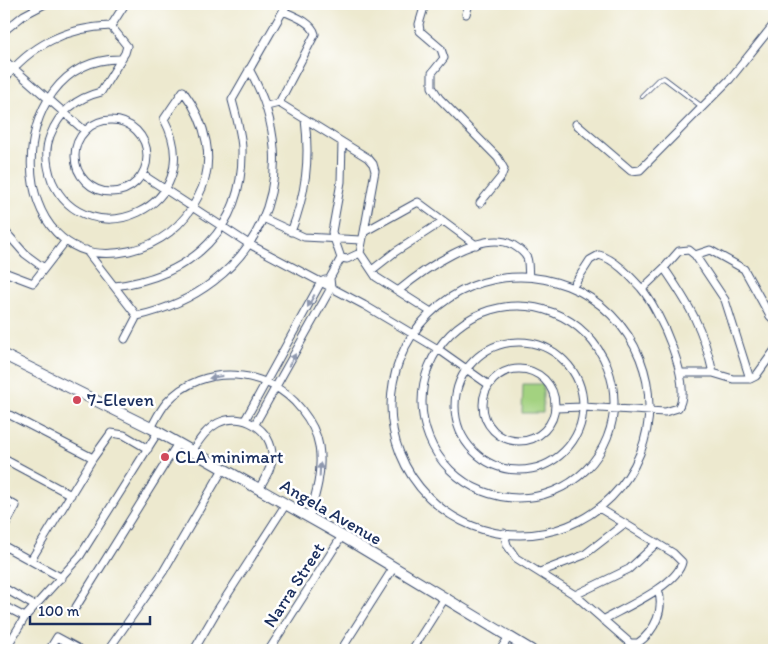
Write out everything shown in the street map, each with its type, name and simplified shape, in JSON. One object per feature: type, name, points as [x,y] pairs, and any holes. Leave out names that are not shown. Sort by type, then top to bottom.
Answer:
[{"type":"main road","name":"Angela Avenue","points":[[4,355],[192,451],[342,536],[531,650]]},
{"type":"street","points":[[4,31],[7,24],[45,4]]},
{"type":"street","points":[[111,26],[125,4]]},
{"type":"street","points":[[425,4],[419,24],[420,30],[441,49],[444,58],[432,73],[432,87],[439,98],[498,158],[504,168],[502,177],[480,202]]},
{"type":"street","points":[[466,14],[469,4]]},
{"type":"street","points":[[115,286],[159,278],[180,268],[195,256],[222,226],[233,205],[242,164],[242,145],[232,100],[285,7],[314,28],[315,34],[279,103]]},
{"type":"street","points":[[576,124],[635,172],[640,170],[701,106],[730,79],[774,24]]},
{"type":"street","points":[[44,228],[64,243],[86,250],[112,253],[138,249],[169,233],[193,208],[201,192],[208,157],[202,122],[183,91],[164,119],[175,147],[175,162],[165,191],[154,203],[141,212],[126,218],[109,219],[93,217],[72,205],[55,188],[46,156],[48,140],[54,125],[63,112],[81,98],[102,92],[121,60],[127,46],[111,26]]},
{"type":"street","points":[[4,80],[13,68],[35,50],[62,34],[78,28],[111,26]]},
{"type":"street","points":[[4,60],[36,93],[63,112],[85,131]]},
{"type":"street","points":[[68,68],[85,62],[121,60]]},
{"type":"street","points":[[137,316],[160,312],[201,292],[225,273],[249,244],[263,218],[270,196],[275,158],[272,128],[266,106],[249,69]]},
{"type":"street","points":[[36,93],[45,84]]},
{"type":"street","points":[[266,106],[279,103],[368,158],[374,164],[375,171],[360,253],[376,277],[431,312]]},
{"type":"street","points":[[291,232],[300,211],[308,165],[305,119]]},
{"type":"street","points":[[114,120],[133,127],[146,144],[146,165],[136,183],[115,192],[94,188],[84,181],[78,172],[75,150],[78,140],[85,131],[103,121],[114,120]]},
{"type":"street","points":[[255,424],[331,288],[330,278],[341,258],[332,232],[341,182],[342,142]]},
{"type":"street","points":[[142,175],[249,244],[364,305],[438,349],[489,386]]},
{"type":"street","points":[[364,232],[418,202],[476,245]]},
{"type":"street","points":[[263,218],[291,232],[310,238],[361,240]]},
{"type":"street","points":[[372,270],[395,252],[443,221]]},
{"type":"street","points":[[4,230],[25,254],[44,268]]},
{"type":"street","points":[[398,291],[437,262],[476,245],[506,242],[518,248],[528,259],[529,277]]},
{"type":"street","points":[[4,272],[31,283],[35,282],[64,243]]},
{"type":"street","points":[[86,250],[137,316]]},
{"type":"street","points":[[642,289],[679,251],[689,250],[695,255],[725,300],[750,379]]},
{"type":"street","points":[[695,255],[710,250],[744,269],[774,320]]},
{"type":"street","points":[[341,258],[347,259],[360,253]]},
{"type":"street","points":[[556,408],[583,407],[665,412],[678,408],[682,402],[680,373],[659,318],[642,289],[623,271],[600,255],[590,260],[572,288]]},
{"type":"street","points":[[664,268],[694,313],[707,348],[713,373]]},
{"type":"street","points":[[507,277],[529,277],[549,280],[572,288],[599,303],[612,315],[633,342],[646,375],[650,411],[643,446],[636,463],[615,494],[599,508],[558,529],[525,534],[504,533],[476,527],[446,512],[421,490],[403,462],[392,430],[390,397],[396,364],[411,334],[447,298],[480,283],[507,277]]},
{"type":"street","points":[[245,420],[321,282],[330,278]]},
{"type":"street","points":[[513,306],[548,311],[580,328],[603,355],[614,389],[615,409],[610,434],[596,459],[587,470],[564,487],[545,494],[524,498],[509,498],[482,491],[457,477],[447,467],[431,444],[426,430],[423,416],[423,388],[431,361],[449,335],[479,315],[513,306]]},
{"type":"street","points":[[125,339],[137,316]]},
{"type":"street","points":[[524,342],[540,346],[554,353],[567,363],[579,384],[583,407],[578,430],[573,441],[556,458],[540,466],[522,470],[498,466],[477,454],[462,436],[458,425],[455,401],[457,389],[466,370],[479,356],[492,348],[508,343],[524,342]]},
{"type":"street","points":[[680,373],[713,373],[734,379],[750,379],[756,376],[774,351]]},
{"type":"street","points":[[524,369],[533,372],[548,382],[555,399],[554,417],[544,432],[528,441],[510,441],[494,432],[485,417],[483,399],[489,386],[505,372],[524,369]]},
{"type":"street","points":[[7,649],[25,617],[80,556],[148,449],[154,430],[168,401],[193,384],[228,375],[267,380],[287,393],[304,412],[319,444],[320,478],[309,517]]},
{"type":"street","points":[[4,412],[93,458]]},
{"type":"street","points":[[192,451],[216,424],[235,418],[255,424],[268,438],[272,457],[271,466],[259,489]]},
{"type":"street","points":[[31,560],[93,458],[111,433],[124,435],[148,449]]},
{"type":"street","points":[[76,607],[178,444]]},
{"type":"street","points":[[4,459],[71,495]]},
{"type":"street","points":[[111,646],[163,572],[223,469]]},
{"type":"street","points":[[4,499],[16,506],[4,528]]},
{"type":"street","points":[[194,650],[286,504]]},
{"type":"street","points":[[599,508],[678,556],[682,562],[679,570],[658,589],[603,620]]},
{"type":"street","points":[[540,572],[584,556],[624,524]]},
{"type":"street","points":[[504,533],[507,546],[516,558],[575,595],[630,643],[638,643],[653,627],[660,608],[661,599],[658,589]]},
{"type":"street","name":"Narra Street","points":[[270,650],[342,536]]},
{"type":"street","points":[[575,595],[629,569],[657,543]]},
{"type":"street","points":[[4,546],[62,578]]},
{"type":"street","points":[[341,650],[394,567]]},
{"type":"street","points":[[4,588],[35,606]]},
{"type":"street","points":[[412,650],[445,598]]},
{"type":"street","points":[[4,606],[25,617]]},
{"type":"street","points":[[500,650],[509,637]]},
{"type":"street","points":[[48,650],[57,638],[81,650]]},
{"type":"lane","points":[[642,96],[658,80],[664,78],[701,106]]},
{"type":"green space","points":[[523,384],[543,384],[543,413],[522,413]]},
{"type":"place","name":"7-Eleven","points":[[77,400]]},
{"type":"place","name":"CLA minimart","points":[[165,457]]}]
